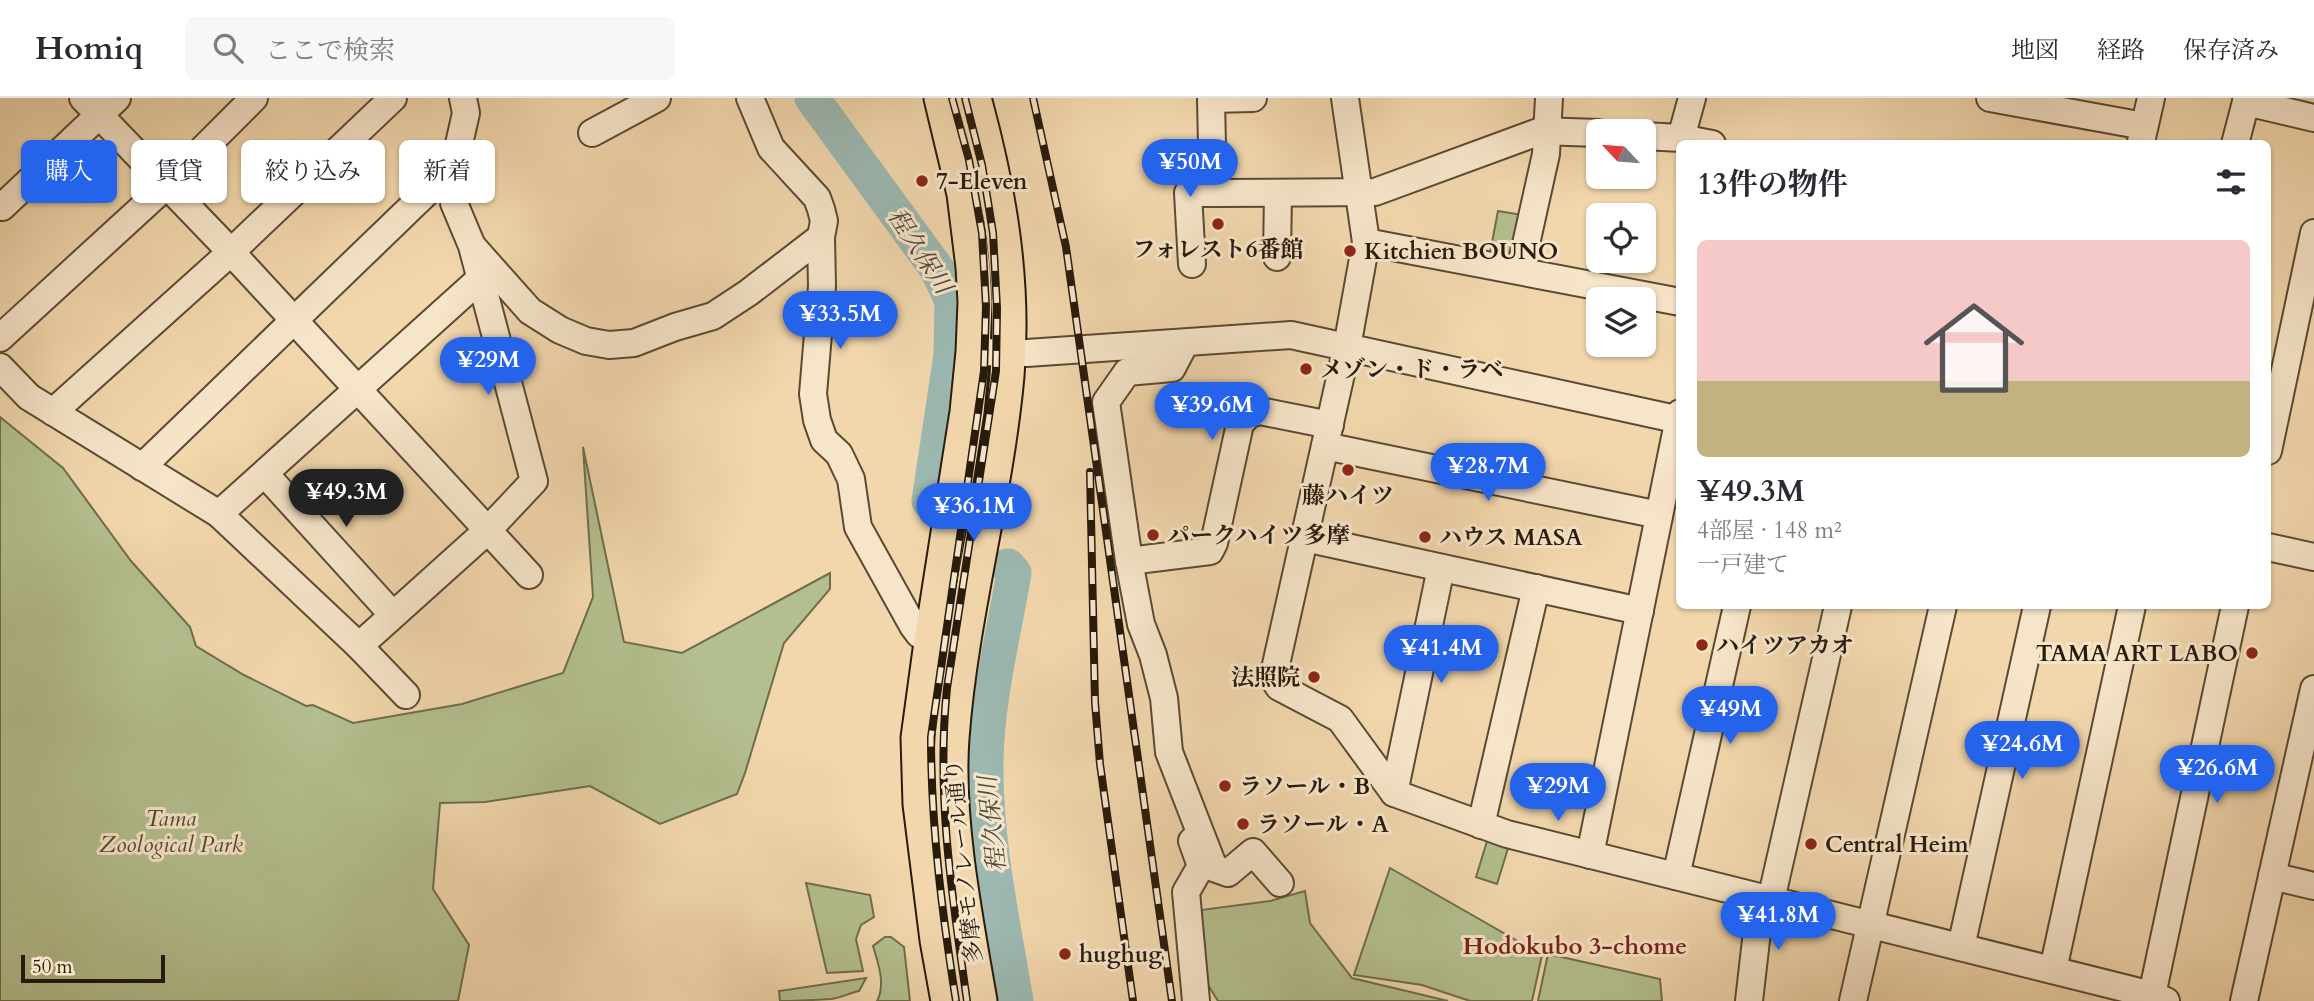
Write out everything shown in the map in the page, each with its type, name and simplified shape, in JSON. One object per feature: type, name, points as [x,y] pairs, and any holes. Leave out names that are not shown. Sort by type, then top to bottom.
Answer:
[{"type":"main road","name":"多摩モノレール通り","points":[[941,98],[958,161],[970,231],[975,302],[967,412],[920,711],[918,770],[935,928],[948,1001]]},
{"type":"main road","name":"多摩モノレール通り","points":[[974,98],[1004,231],[1008,277],[1009,353],[1002,417],[952,740],[952,791],[957,849],[980,1001]]},
{"type":"street","points":[[212,140],[254,98]]},
{"type":"street","points":[[53,412],[231,252],[393,98]]},
{"type":"street","points":[[460,140],[466,113],[463,98]]},
{"type":"street","points":[[592,133],[612,108],[657,98]]},
{"type":"street","points":[[750,98],[776,155],[817,198],[824,221],[821,237],[822,286],[813,394],[817,420],[824,440],[839,454],[851,479],[859,527],[912,626],[919,634],[932,635]]},
{"type":"street","points":[[1213,193],[1211,99],[1253,98]]},
{"type":"street","points":[[1345,98],[1367,242],[1347,347],[1273,678],[1279,687],[1340,719],[1394,793],[1507,834],[2159,998],[2234,609]]},
{"type":"street","points":[[1520,271],[1546,154],[1549,98]]},
{"type":"street","points":[[1681,138],[1692,98]]},
{"type":"street","points":[[1990,98],[2143,135],[2151,98]]},
{"type":"street","points":[[2236,140],[2247,100],[2314,118]]},
{"type":"street","points":[[0,205],[2,207],[100,104],[131,141]]},
{"type":"street","points":[[1192,264],[1188,193],[1375,192],[1541,131],[1586,133]]},
{"type":"street","points":[[1656,137],[1691,140]]},
{"type":"street","points":[[1277,257],[1278,193]]},
{"type":"street","points":[[0,338],[147,203]]},
{"type":"street","points":[[184,203],[529,575]]},
{"type":"street","points":[[142,467],[416,203]]},
{"type":"street","points":[[359,646],[488,530],[534,481],[472,246],[454,203]]},
{"type":"street","points":[[2271,437],[2314,233]]},
{"type":"street","points":[[472,246],[530,311],[560,330],[586,341],[608,345],[634,343],[713,316],[821,237]]},
{"type":"street","points":[[1367,242],[1676,301]]},
{"type":"street","points":[[219,514],[480,279]]},
{"type":"street","points":[[973,352],[1009,353],[1291,335],[1676,416]]},
{"type":"street","points":[[1185,343],[1172,368],[1127,372],[1106,402],[1129,561],[1141,624],[1153,655],[1164,698],[1170,752],[1214,868],[1228,873],[1253,852],[1280,883]]},
{"type":"street","points":[[0,367],[29,397],[219,514],[359,646],[406,695]]},
{"type":"street","points":[[1129,561],[1210,551],[1214,544],[1240,424],[1249,414],[1261,411],[1328,435],[1660,515]]},
{"type":"street","points":[[1590,855],[1676,437]]},
{"type":"street","points":[[265,474],[393,615]]},
{"type":"street","points":[[1305,538],[1640,611]]},
{"type":"street","points":[[2271,548],[2314,557]]},
{"type":"street","points":[[1394,793],[1441,568]]},
{"type":"street","points":[[1482,825],[1536,588]]},
{"type":"street","points":[[1676,876],[1736,609]]},
{"type":"street","points":[[1749,1001],[1766,899],[1837,609]]},
{"type":"street","points":[[1853,1001],[1942,609]]},
{"type":"street","points":[[1961,947],[2036,609]]},
{"type":"street","points":[[2053,970],[2131,609]]},
{"type":"street","points":[[2244,1001],[2272,876],[2305,774],[2314,689]]},
{"type":"street","points":[[1183,787],[1178,804],[1202,866],[1186,892],[1196,1001]]},
{"type":"street","points":[[2272,876],[2314,886]]},
{"type":"green space","points":[[1498,211],[1523,215],[1514,257],[1490,253]]},
{"type":"green space","name":"Tama Zoological Park","points":[[0,417],[63,468],[131,561],[190,627],[196,646],[244,675],[306,706],[313,705],[353,723],[462,704],[563,673],[593,597],[583,447],[624,642],[682,653],[830,573],[830,589],[784,643],[737,794],[660,824],[590,786],[485,802],[440,803],[433,889],[469,945],[458,1001],[0,1001]]},
{"type":"green space","points":[[1488,838],[1509,845],[1497,884],[1476,877]]},
{"type":"green space","points":[[1390,868],[1542,955],[1532,1001],[1470,1001],[1422,985],[1354,975]]},
{"type":"green space","points":[[806,883],[870,895],[874,917],[861,925],[856,939],[863,971],[827,973]]},
{"type":"green space","points":[[1305,891],[1310,923],[1352,978],[1448,1001],[1218,1001],[1208,985],[1201,910],[1270,901]]},
{"type":"green space","points":[[885,937],[891,937],[904,947],[910,1001],[877,1001],[881,981],[873,946]]},
{"type":"green space","points":[[1548,954],[1660,979],[1662,1001],[1538,1001]]},
{"type":"green space","points":[[866,978],[859,991],[838,998],[780,1001],[779,991]]},
{"type":"waterway","name":"程久保川","points":[[812,98],[937,269],[952,301],[951,355],[929,501],[936,507]]},
{"type":"waterway","name":"程久保川","points":[[1008,566],[1014,573],[989,717],[986,793],[996,882],[1016,1001]]},
{"type":"railway","points":[[952,98],[969,160],[982,233],[986,306],[984,371],[931,737],[938,869],[956,1001]]},
{"type":"railway","points":[[965,98],[982,165],[993,233],[997,308],[996,371],[947,688],[944,728],[947,845],[967,1001]]},
{"type":"railway","points":[[1033,98],[1066,247],[1172,1001]]},
{"type":"railway","points":[[1090,472],[1095,702],[1100,764],[1133,1001]]},
{"type":"place","name":"7-Eleven","points":[[922,181]]},
{"type":"place","name":"フォレスト6番館","points":[[1218,224]]},
{"type":"place","name":"Kitchien BOUNO","points":[[1350,251]]},
{"type":"place","name":"メゾン・ド・ラベ","points":[[1306,369]]},
{"type":"place","name":"藤ハイツ","points":[[1348,470]]},
{"type":"place","name":"パークハイツ多摩","points":[[1153,535]]},
{"type":"place","name":"ハウス MASA","points":[[1425,537]]},
{"type":"place","name":"ハイツアカオ","points":[[1702,645]]},
{"type":"place","name":"TAMA ART LABO","points":[[2252,653]]},
{"type":"place","name":"法照院","points":[[1314,677]]},
{"type":"place","name":"ラソール・B","points":[[1225,786]]},
{"type":"place","name":"ラソール・A","points":[[1243,824]]},
{"type":"place","name":"Central Heim","points":[[1811,844]]},
{"type":"place","name":"hughug","points":[[1065,954]]},
{"type":"district","name":"Hodokubo 3-chome","points":[[1575,946]]}]
